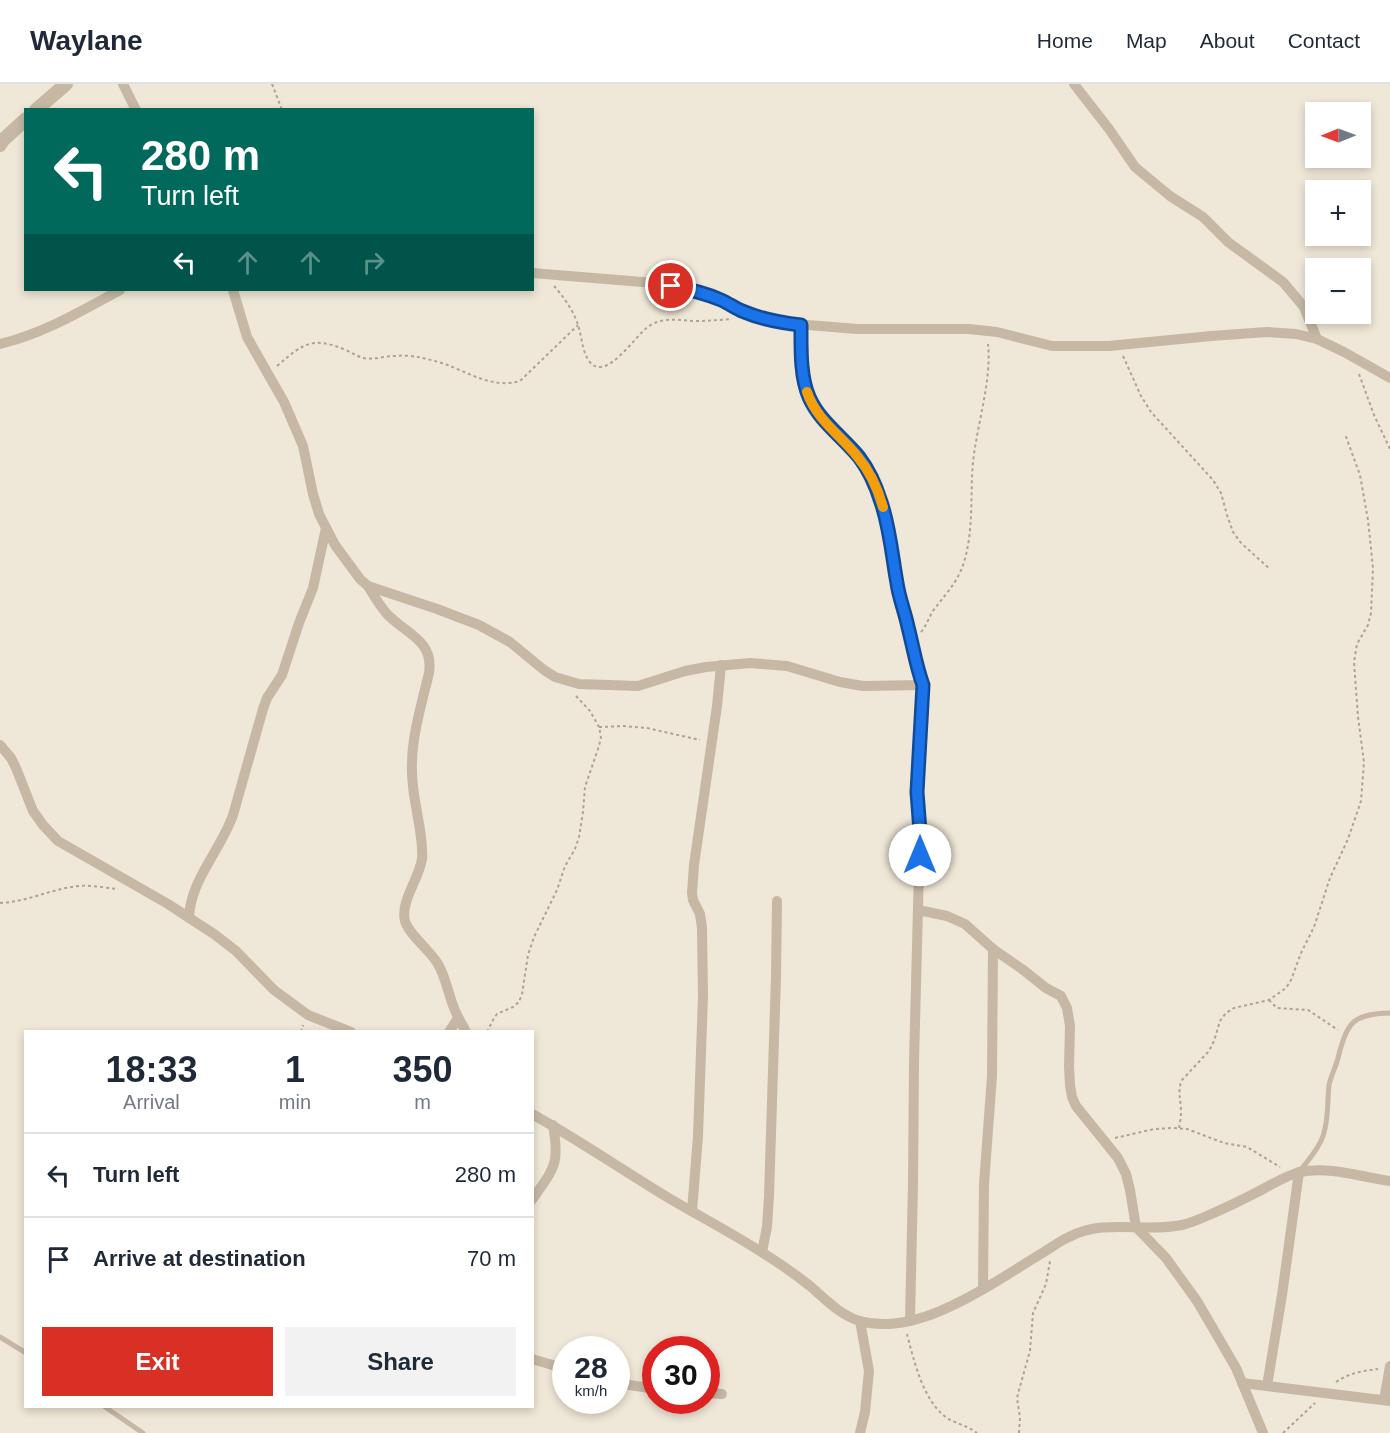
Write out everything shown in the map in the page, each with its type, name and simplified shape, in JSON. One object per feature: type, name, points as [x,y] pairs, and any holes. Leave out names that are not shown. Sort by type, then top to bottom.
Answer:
[{"type":"street","points":[[38,108],[66,84]]},
{"type":"street","points":[[123,84],[135,108]]},
{"type":"street","points":[[1074,84],[1135,166],[1170,196],[1203,217],[1228,242],[1283,282],[1304,307],[1317,339]]},
{"type":"street","points":[[1,138],[24,121]]},
{"type":"street","points":[[537,274],[645,282],[688,289],[722,300],[741,310],[783,323],[856,329],[969,329],[997,332],[1052,346],[1117,346],[1267,332],[1296,334],[1317,339],[1390,378]]},
{"type":"street","points":[[0,344],[51,327],[118,291]]},
{"type":"street","points":[[233,291],[247,337],[284,402],[303,446],[319,514],[335,545],[388,615],[421,642],[429,654],[429,673],[413,740],[411,763],[422,860],[405,907],[404,918],[408,928],[438,964],[458,1018],[465,1030]]},
{"type":"street","points":[[801,325],[803,373],[808,395],[818,415],[858,457],[873,481],[881,501],[897,585],[923,685],[917,792],[920,831],[913,1183],[907,1322]]},
{"type":"street","points":[[189,918],[190,901],[228,830],[263,709],[267,698],[282,675],[312,588],[326,528]]},
{"type":"street","points":[[368,586],[437,609],[489,630],[510,642],[544,670],[560,679],[579,684],[638,686],[685,671],[750,663],[787,666],[840,682],[863,686],[923,685]]},
{"type":"street","points":[[692,1211],[698,1136],[703,996],[702,928],[700,914],[692,893],[721,665]]},
{"type":"street","points":[[0,745],[11,758],[33,811],[58,841],[168,904],[214,934],[236,951],[274,990],[294,1006],[308,1015],[346,1030]]},
{"type":"street","points":[[762,1252],[767,1227],[769,1196],[777,901]]},
{"type":"street","points":[[918,910],[947,916],[965,924],[993,949],[1060,996],[1065,1002],[1070,1026],[1069,1067],[1072,1096],[1076,1106],[1118,1158],[1126,1174],[1134,1206],[1136,1227],[1166,1258],[1197,1301],[1242,1383],[1263,1433]]},
{"type":"street","points":[[983,1289],[984,1184],[992,1076],[993,949]]},
{"type":"street","points":[[450,1030],[458,1018]]},
{"type":"street","points":[[534,1115],[762,1252],[850,1317],[861,1322],[883,1324],[907,1322],[954,1304],[1069,1237],[1088,1230],[1107,1226],[1184,1225],[1234,1204],[1296,1173],[1334,1171],[1390,1181]]},
{"type":"street","points":[[534,1197],[554,1165],[557,1147],[553,1125]]},
{"type":"street","points":[[1267,1386],[1282,1295],[1296,1173]]},
{"type":"street","points":[[860,1433],[865,1413],[869,1371],[861,1322]]},
{"type":"street","points":[[534,1360],[552,1365]]},
{"type":"street","points":[[1242,1383],[1387,1400],[1390,1367]]},
{"type":"lane","points":[[1296,1173],[1315,1152],[1323,1138],[1327,1121],[1330,1079],[1349,1026],[1356,1019],[1390,1013]]},
{"type":"lane","points":[[0,1337],[24,1352]]},
{"type":"lane","points":[[106,1408],[143,1433]]},
{"type":"path","points":[[272,84],[281,108]]},
{"type":"path","points":[[537,274],[559,292],[578,325],[586,357],[591,364],[597,366],[604,367],[614,362],[646,327],[656,322],[761,317]]},
{"type":"path","points":[[268,374],[297,349],[314,342],[336,346],[367,358],[416,357],[444,364],[479,378],[513,383],[520,381],[578,325]]},
{"type":"path","points":[[912,644],[934,609],[954,584],[964,564],[971,516],[976,432],[983,402],[988,359],[986,331]]},
{"type":"path","points":[[1117,346],[1151,412],[1213,480],[1221,493],[1233,532],[1241,543],[1270,569]]},
{"type":"path","points":[[1352,357],[1374,415],[1390,449]]},
{"type":"path","points":[[1179,1128],[1181,1111],[1179,1084],[1209,1051],[1220,1021],[1226,1013],[1234,1008],[1269,1000],[1286,987],[1291,980],[1314,927],[1330,878],[1348,839],[1361,801],[1364,762],[1354,662],[1357,644],[1368,625],[1371,613],[1373,568],[1360,475],[1345,434]]},
{"type":"path","points":[[488,1030],[497,1014],[519,1002],[534,937],[565,866],[575,849],[583,812],[585,788],[601,737],[599,727],[590,711],[560,679]]},
{"type":"path","points":[[599,727],[624,726],[647,729],[712,743]]},
{"type":"path","points":[[0,903],[10,903],[44,893],[81,886],[124,890]]},
{"type":"path","points":[[1269,1000],[1277,1008],[1308,1010],[1344,1035]]},
{"type":"path","points":[[1105,1140],[1154,1129],[1179,1128],[1197,1132],[1224,1143],[1247,1147],[1296,1173]]},
{"type":"path","points":[[1019,1433],[1020,1418],[1017,1398],[1030,1351],[1033,1313],[1046,1284],[1052,1247]]},
{"type":"path","points":[[907,1322],[918,1377],[937,1409],[977,1433]]},
{"type":"path","points":[[1283,1433],[1344,1377],[1356,1372],[1390,1367]]},
{"type":"slow traffic","points":[[807,392],[818,415],[858,457],[873,481],[883,507]]},
{"type":"route","points":[[671,286],[722,300],[761,317],[801,325],[803,373],[808,395],[818,415],[858,457],[873,481],[887,522],[897,585],[923,685],[917,792],[920,855]]}]
